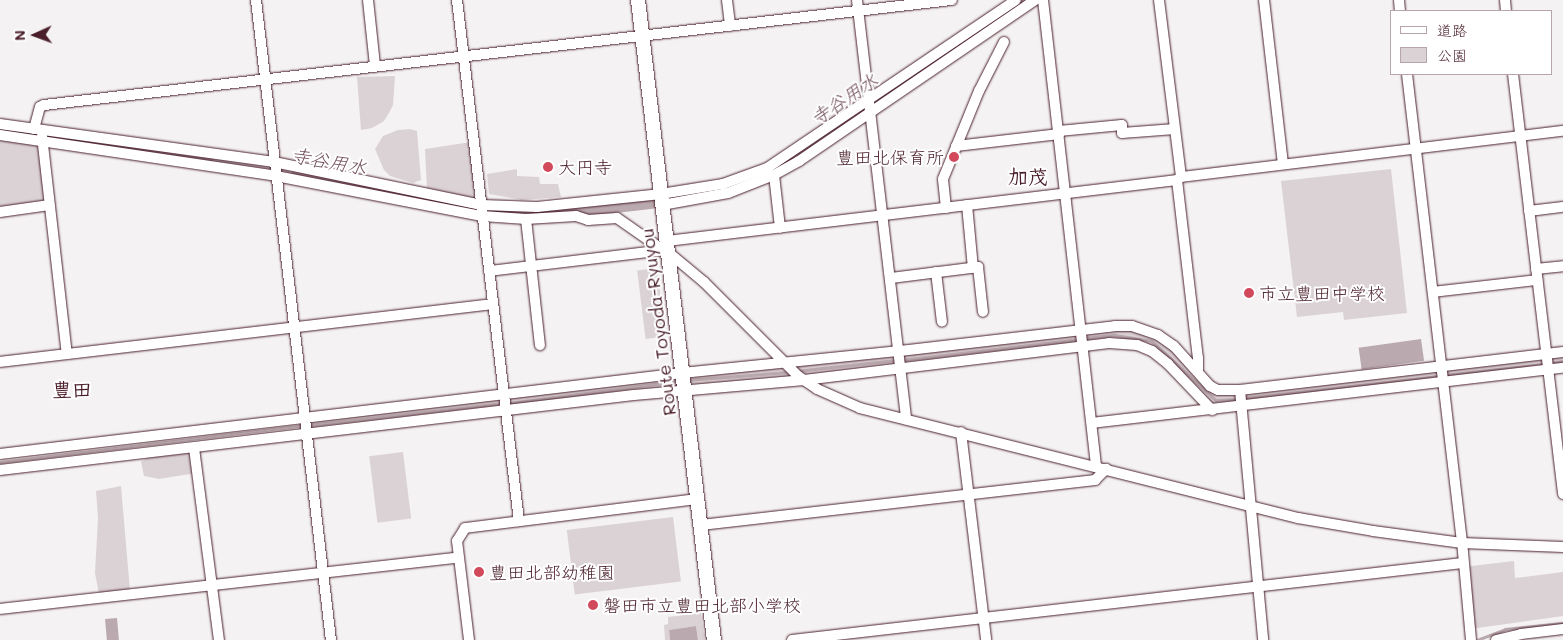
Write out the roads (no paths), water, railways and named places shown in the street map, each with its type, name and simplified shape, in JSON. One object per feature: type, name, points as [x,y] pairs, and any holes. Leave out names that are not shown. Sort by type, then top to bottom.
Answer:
[{"type":"main road","name":"Route Toyoda-Ryuyou","points":[[638,0],[714,640]]},
{"type":"street","points":[[256,0],[331,640]]},
{"type":"street","points":[[368,0],[375,66]]},
{"type":"street","points":[[457,0],[519,522]]},
{"type":"street","points":[[727,0],[730,26]]},
{"type":"street","points":[[67,354],[40,134],[40,107],[44,105],[730,26],[858,5],[952,0]]},
{"type":"street","points":[[482,210],[728,193],[774,175],[799,161],[870,106],[1016,0]]},
{"type":"street","points":[[662,199],[723,184],[767,168],[870,106],[1035,0]]},
{"type":"street","points":[[701,525],[1095,480],[1101,468],[1092,423],[1043,0]]},
{"type":"street","points":[[1159,0],[1175,129],[1200,374],[1191,387]]},
{"type":"street","points":[[1264,0],[1284,164]]},
{"type":"street","points":[[858,5],[902,368],[906,420]]},
{"type":"street","points":[[946,208],[943,179],[979,91],[1004,42]]},
{"type":"street","points":[[1407,75],[1462,543],[1468,638]]},
{"type":"street","points":[[1513,75],[1563,494]]},
{"type":"street","points":[[0,124],[40,134],[275,170],[526,219],[576,216],[588,220],[617,218],[666,248],[704,282],[782,362],[804,380],[836,399],[860,408],[1250,506],[1363,530],[1462,543],[1563,548]]},
{"type":"street","points":[[956,146],[1122,124],[1122,133],[1175,129]]},
{"type":"street","points":[[489,271],[666,248],[780,228],[1179,179],[1284,164],[1563,131]]},
{"type":"street","points":[[0,135],[40,134]]},
{"type":"street","points":[[774,175],[780,228]]},
{"type":"street","points":[[0,212],[50,205]]},
{"type":"street","points":[[967,205],[974,268]]},
{"type":"street","points":[[1529,211],[1563,207]]},
{"type":"street","points":[[526,219],[540,345]]},
{"type":"street","points":[[1433,292],[1536,275],[1563,266]]},
{"type":"street","points":[[891,278],[978,267],[983,312]]},
{"type":"street","points":[[936,272],[942,322]]},
{"type":"street","points":[[0,362],[493,304]]},
{"type":"street","points":[[0,470],[506,410],[684,382],[782,362],[900,351],[1082,329],[1132,326],[1147,330],[1174,346],[1218,390],[1240,390],[1563,352]]},
{"type":"street","points":[[0,454],[504,394],[684,382],[804,380],[1110,343],[1137,345],[1152,351],[1191,387],[1212,410]]},
{"type":"street","points":[[1092,423],[1563,368]]},
{"type":"street","points":[[1240,390],[1263,640]]},
{"type":"street","points":[[960,432],[986,640]]},
{"type":"street","points":[[194,448],[219,640]]},
{"type":"street","points":[[468,640],[457,541],[465,528],[698,499]]},
{"type":"street","points":[[0,609],[176,588],[213,587],[458,558]]},
{"type":"street","points":[[792,640],[1257,585],[1463,563]]},
{"type":"street","points":[[1496,640],[1504,637],[1563,629]]},
{"type":"waterway","name":"寺谷用水","points":[[770,172],[1026,0]]},
{"type":"waterway","name":"寺谷用水","points":[[0,130],[206,161]]},
{"type":"waterway","name":"寺谷用水","points":[[298,175],[501,213],[554,212],[651,201]]},
{"type":"waterway","points":[[1084,338],[1115,335],[1152,341],[1216,400],[1237,399]]},
{"type":"waterway","points":[[901,360],[1079,339]]},
{"type":"waterway","points":[[796,371],[895,360]]},
{"type":"waterway","points":[[1551,363],[1563,361]]},
{"type":"waterway","points":[[1444,375],[1545,364]]},
{"type":"waterway","points":[[687,380],[788,372]]},
{"type":"waterway","points":[[1243,398],[1439,376]]},
{"type":"waterway","points":[[508,403],[679,381]]},
{"type":"waterway","points":[[309,425],[503,403]]},
{"type":"waterway","points":[[0,462],[304,425]]},
{"type":"waterway","points":[[1477,640],[1505,629],[1563,623]]},
{"type":"place","name":"豊田北保育所","points":[[954,157]]},
{"type":"place","name":"大円寺","points":[[548,167]]},
{"type":"place","name":"市立豊田中学校","points":[[1249,293]]},
{"type":"place","name":"豊田北部幼稚園","points":[[479,572]]},
{"type":"place","name":"磐田市立豊田北部小学校","points":[[593,605]]},
{"type":"district","name":"加茂","points":[[1028,176]]},
{"type":"district","name":"豊田","points":[[72,389]]}]
